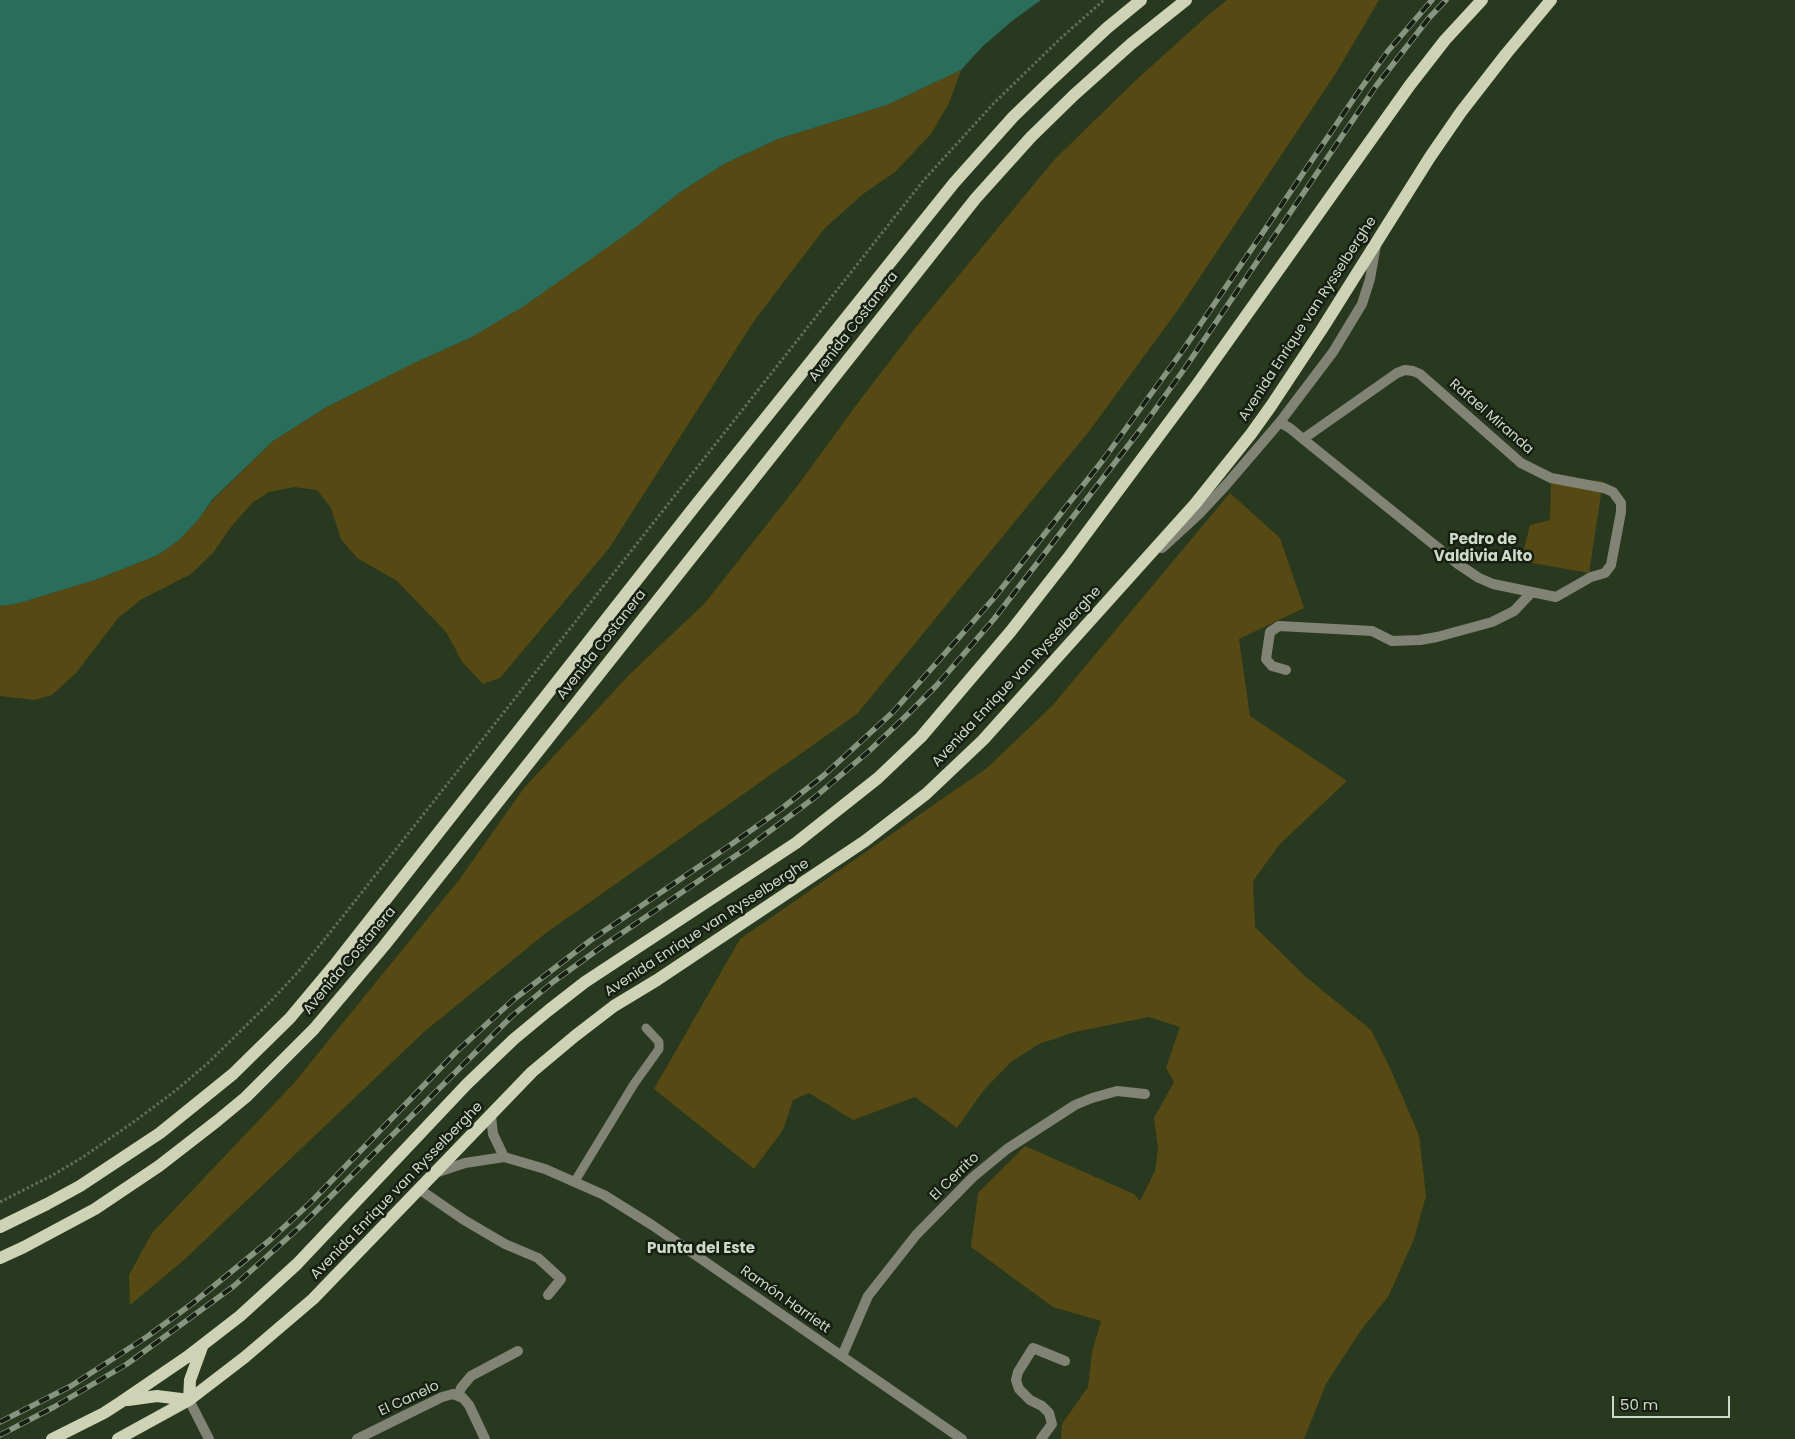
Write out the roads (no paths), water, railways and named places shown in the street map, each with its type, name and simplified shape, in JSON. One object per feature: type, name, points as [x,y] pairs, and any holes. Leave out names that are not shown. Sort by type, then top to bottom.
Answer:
[{"type":"main road","name":"Avenida Costanera","points":[[0,1227],[80,1186],[160,1133],[233,1074],[290,1018],[336,963],[702,498],[954,182],[1044,87],[1107,28],[1141,0]]},
{"type":"main road","name":"Avenida Costanera","points":[[0,1258],[53,1233],[95,1209],[159,1166],[246,1097],[308,1034],[384,946],[976,198],[1031,137],[1074,95],[1131,44],[1186,0]]},
{"type":"main road","name":"Avenida Enrique van Rysselberghe","points":[[121,1402],[204,1344],[270,1291],[467,1084],[514,1039],[585,982],[796,843],[878,778],[921,737],[1011,631],[1068,558],[1196,386],[1410,85],[1445,40],[1482,0]]},
{"type":"main road","name":"Avenida Enrique van Rysselberghe","points":[[118,1439],[189,1400],[245,1357],[314,1299],[532,1072],[575,1036],[598,1018],[866,842],[926,794],[983,740],[1195,504],[1271,406],[1343,297],[1430,157],[1461,112],[1551,0]]},
{"type":"main road","points":[[52,1439],[121,1402],[157,1396],[189,1400],[188,1390],[191,1374],[204,1344]]},
{"type":"street","points":[[1143,563],[1180,533],[1204,510],[1280,422],[1333,352],[1362,304],[1370,279],[1377,242]]},
{"type":"street","name":"Rafael Miranda","points":[[1303,439],[1397,373],[1413,370],[1420,374],[1521,463],[1551,478],[1604,488],[1617,496],[1621,503],[1621,519],[1611,565],[1605,573],[1591,577],[1556,598],[1530,593]]},
{"type":"street","points":[[1280,422],[1468,572],[1493,584],[1530,593],[1514,611],[1492,622],[1420,640],[1392,641],[1372,631],[1279,626],[1270,632],[1266,659],[1272,666],[1286,670]]},
{"type":"street","name":"El Cerrito","points":[[842,1356],[868,1296],[916,1235],[973,1176],[1007,1149],[1068,1109],[1092,1098],[1117,1091],[1145,1094]]},
{"type":"street","points":[[491,1116],[493,1134],[504,1157]]},
{"type":"street","name":"Ramón Harriett","points":[[435,1173],[465,1163],[504,1157],[545,1169],[575,1181],[629,1209],[962,1439]]},
{"type":"street","points":[[419,1189],[464,1220],[505,1244],[538,1258],[561,1279],[548,1294]]},
{"type":"street","points":[[1041,1439],[1052,1424],[1050,1413],[1023,1394],[1019,1389],[1016,1380],[1018,1372],[1033,1348],[1065,1361]]},
{"type":"street","name":"El Canelo","points":[[357,1439],[442,1396],[453,1394],[458,1396],[461,1388],[471,1376],[518,1350]]},
{"type":"street","points":[[458,1396],[469,1405],[485,1439]]},
{"type":"street","points":[[189,1400],[209,1439]]},
{"type":"lane","points":[[575,1181],[634,1084],[659,1049],[659,1042],[646,1028]]},
{"type":"water","points":[[0,0],[1041,0],[1012,21],[982,47],[961,70],[887,105],[778,139],[724,164],[679,193],[635,228],[524,306],[470,338],[412,364],[325,408],[273,441],[212,500],[199,519],[178,541],[158,555],[95,580],[16,604],[0,606]]},
{"type":"railway","points":[[0,1422],[71,1386],[148,1336],[193,1303],[270,1240],[310,1203],[456,1052],[513,1000],[591,940],[781,809],[823,776],[893,712],[994,598],[1103,460],[1183,350],[1359,91],[1388,51],[1432,0]]},
{"type":"railway","points":[[0,1435],[54,1407],[127,1364],[234,1286],[301,1226],[512,1016],[553,982],[600,948],[747,848],[814,798],[868,752],[907,715],[937,685],[994,619],[1144,425],[1185,368],[1376,86],[1429,18],[1446,0]]},
{"type":"district","name":"Pedro de Valdivia Alto","points":[[1483,548]]},
{"type":"district","name":"Punta del Este","points":[[701,1249]]}]
